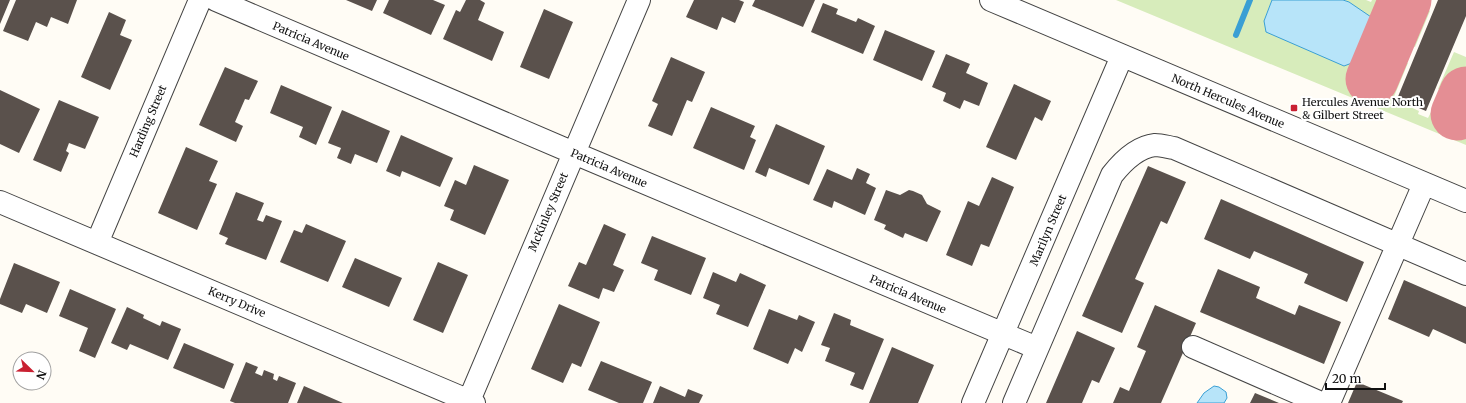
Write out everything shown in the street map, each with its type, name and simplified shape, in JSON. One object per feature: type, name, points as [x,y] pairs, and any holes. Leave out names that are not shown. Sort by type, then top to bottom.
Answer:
[{"type":"street","name":"Harding Street","points":[[97,243],[200,0]]},
{"type":"street","name":"Patricia Avenue","points":[[216,0],[1037,348]]},
{"type":"street","name":"McKinley Street","points":[[470,402],[639,0]]},
{"type":"street","name":"North Hercules Avenue","points":[[991,0],[1466,201]]},
{"type":"street","name":"Marilyn Street","points":[[973,403],[1122,56]]},
{"type":"street","points":[[1014,403],[1112,175],[1124,160],[1138,151],[1156,145],[1174,148],[1466,274]]},
{"type":"street","points":[[1329,403],[1424,184]]},
{"type":"street","name":"Kerry Drive","points":[[0,202],[470,402]]},
{"type":"street","points":[[1193,348],[1321,403]]},
{"type":"green space","points":[[1116,0],[1272,0],[1264,21],[1374,20],[1349,2],[1343,0],[1366,0],[1371,2],[1372,0],[1397,0],[1363,79],[1381,86],[1391,62],[1396,58],[1408,63],[1393,99],[1419,111],[1418,114],[1428,118],[1435,104],[1450,110],[1454,121],[1457,123],[1466,119],[1466,145]]},
{"type":"green space","points":[[1415,6],[1419,6],[1430,11],[1415,47],[1405,43],[1401,36],[1411,9]]},
{"type":"green space","points":[[1454,52],[1466,57],[1466,68],[1461,84],[1454,94],[1438,89]]},
{"type":"water","points":[[1272,0],[1343,0],[1349,2],[1374,19],[1373,37],[1360,60],[1344,66],[1266,32],[1264,21]]},
{"type":"water","points":[[1214,386],[1219,387],[1226,392],[1227,398],[1224,403],[1197,403],[1204,393]]},
{"type":"building","points":[[0,0],[10,0],[0,24]]},
{"type":"building","points":[[16,0],[77,0],[68,24],[51,17],[47,27],[36,22],[28,41],[3,31]]},
{"type":"building","points":[[346,0],[377,0],[372,11]]},
{"type":"building","points":[[389,0],[433,0],[445,5],[431,35],[383,13]]},
{"type":"building","points":[[466,0],[480,0],[485,3],[478,20],[504,32],[492,61],[443,39],[456,10],[460,12]]},
{"type":"building","points":[[694,0],[739,0],[744,2],[735,23],[722,17],[717,30],[686,17]]},
{"type":"building","points":[[755,0],[815,0],[803,27],[752,6]]},
{"type":"building","points":[[1438,0],[1466,0],[1466,16],[1426,111],[1397,99]]},
{"type":"building","points":[[823,3],[838,9],[836,14],[856,22],[858,18],[875,26],[863,54],[811,32]]},
{"type":"building","points":[[544,9],[573,22],[549,79],[520,67]]},
{"type":"building","points":[[109,12],[126,20],[120,35],[132,40],[110,90],[81,77]]},
{"type":"building","points":[[885,30],[935,51],[922,81],[873,60]]},
{"type":"building","points":[[946,54],[970,64],[966,73],[988,83],[979,106],[964,100],[960,109],[943,101],[946,93],[932,87]]},
{"type":"building","points":[[671,57],[705,72],[692,102],[687,100],[672,136],[648,126],[658,104],[652,101]]},
{"type":"building","points":[[225,67],[258,81],[249,100],[245,99],[235,122],[243,126],[236,142],[199,125]]},
{"type":"building","points":[[1014,84],[1051,101],[1042,121],[1035,117],[1016,160],[986,147]]},
{"type":"building","points":[[281,85],[332,107],[316,145],[299,137],[303,127],[270,113]]},
{"type":"building","points":[[0,90],[40,109],[19,153],[0,144]]},
{"type":"building","points":[[59,100],[99,117],[85,149],[69,143],[66,151],[69,153],[61,172],[33,160]]},
{"type":"building","points":[[711,107],[755,126],[750,137],[756,140],[744,170],[693,148]]},
{"type":"building","points":[[342,110],[390,131],[377,163],[355,154],[351,164],[337,158],[341,148],[328,143]]},
{"type":"building","points":[[776,124],[825,146],[809,185],[769,168],[766,177],[755,172]]},
{"type":"building","points":[[401,135],[453,158],[440,187],[402,171],[400,177],[386,171]]},
{"type":"building","points":[[186,147],[218,161],[209,181],[217,184],[197,230],[158,213]]},
{"type":"building","points":[[474,165],[509,180],[485,235],[450,220],[454,210],[444,206],[455,180],[466,185]]},
{"type":"building","points":[[1148,166],[1186,182],[1167,224],[1161,221],[1135,279],[1144,283],[1122,333],[1082,316]]},
{"type":"building","points":[[857,168],[870,174],[866,183],[876,188],[865,215],[834,201],[832,208],[813,200],[827,169],[852,180]]},
{"type":"building","points":[[992,177],[1014,187],[989,247],[981,244],[972,266],[946,255],[968,201],[979,206]]},
{"type":"building","points":[[886,190],[900,195],[909,190],[913,191],[922,195],[927,204],[941,211],[927,242],[905,233],[903,238],[884,229],[886,225],[874,220]]},
{"type":"building","points":[[236,192],[264,203],[257,220],[263,222],[266,215],[282,221],[266,260],[225,244],[228,238],[219,234]]},
{"type":"building","points":[[1221,199],[1364,262],[1347,302],[1304,283],[1308,274],[1254,251],[1250,259],[1204,239]]},
{"type":"building","points":[[306,224],[346,241],[328,282],[280,262],[294,230],[302,233]]},
{"type":"building","points":[[604,224],[626,234],[613,265],[624,270],[614,292],[603,288],[599,299],[568,286],[579,262],[586,265]]},
{"type":"building","points":[[652,236],[706,258],[691,295],[654,280],[658,270],[641,263]]},
{"type":"building","points":[[355,258],[402,278],[389,307],[342,287]]},
{"type":"building","points":[[438,262],[468,275],[443,333],[413,320]]},
{"type":"building","points":[[14,263],[60,282],[47,313],[26,304],[22,313],[0,304],[0,299]]},
{"type":"building","points":[[1218,269],[1260,287],[1256,298],[1295,315],[1299,305],[1341,322],[1324,364],[1200,312]]},
{"type":"building","points":[[713,272],[736,282],[740,273],[766,285],[748,327],[716,314],[720,305],[703,298]]},
{"type":"building","points":[[1404,280],[1466,307],[1466,344],[1433,329],[1429,337],[1388,319]]},
{"type":"building","points":[[70,289],[116,309],[95,358],[79,351],[88,328],[59,316]]},
{"type":"building","points":[[559,304],[600,322],[581,367],[572,363],[563,383],[531,369]]},
{"type":"building","points":[[1155,305],[1196,323],[1161,403],[1113,403],[1120,387],[1129,391],[1146,351],[1137,347]]},
{"type":"building","points":[[127,307],[144,315],[143,318],[160,326],[162,321],[181,329],[168,360],[130,344],[127,350],[111,343]]},
{"type":"building","points":[[769,309],[797,320],[799,315],[815,322],[802,352],[795,348],[788,364],[753,349]]},
{"type":"building","points":[[834,313],[851,320],[850,325],[884,339],[863,390],[850,385],[855,373],[825,361],[830,348],[821,345]]},
{"type":"building","points":[[1077,331],[1115,348],[1099,383],[1092,380],[1082,403],[1046,403]]},
{"type":"building","points":[[184,343],[234,364],[224,389],[173,368]]},
{"type":"building","points":[[892,347],[934,365],[918,403],[869,403]]},
{"type":"building","points":[[601,361],[652,382],[643,403],[619,403],[588,390]]},
{"type":"building","points":[[246,362],[258,367],[255,373],[262,376],[264,370],[274,374],[273,379],[277,381],[279,376],[296,383],[288,403],[235,403],[230,401]]},
{"type":"building","points":[[1357,382],[1403,401],[1402,403],[1348,403]]},
{"type":"building","points":[[304,386],[343,403],[297,403]]},
{"type":"building","points":[[660,386],[685,397],[688,389],[703,395],[699,403],[653,403]]},
{"type":"building","points":[[1255,393],[1279,403],[1250,403]]},
{"type":"waterway","points":[[1236,35],[1250,0]]},
{"type":"taxiway","points":[[1372,79],[1405,0]]},
{"type":"taxiway","points":[[1457,114],[1466,93]]},
{"type":"place","name":"Hercules Avenue North & Gilbert Street","points":[[1294,108]]}]
